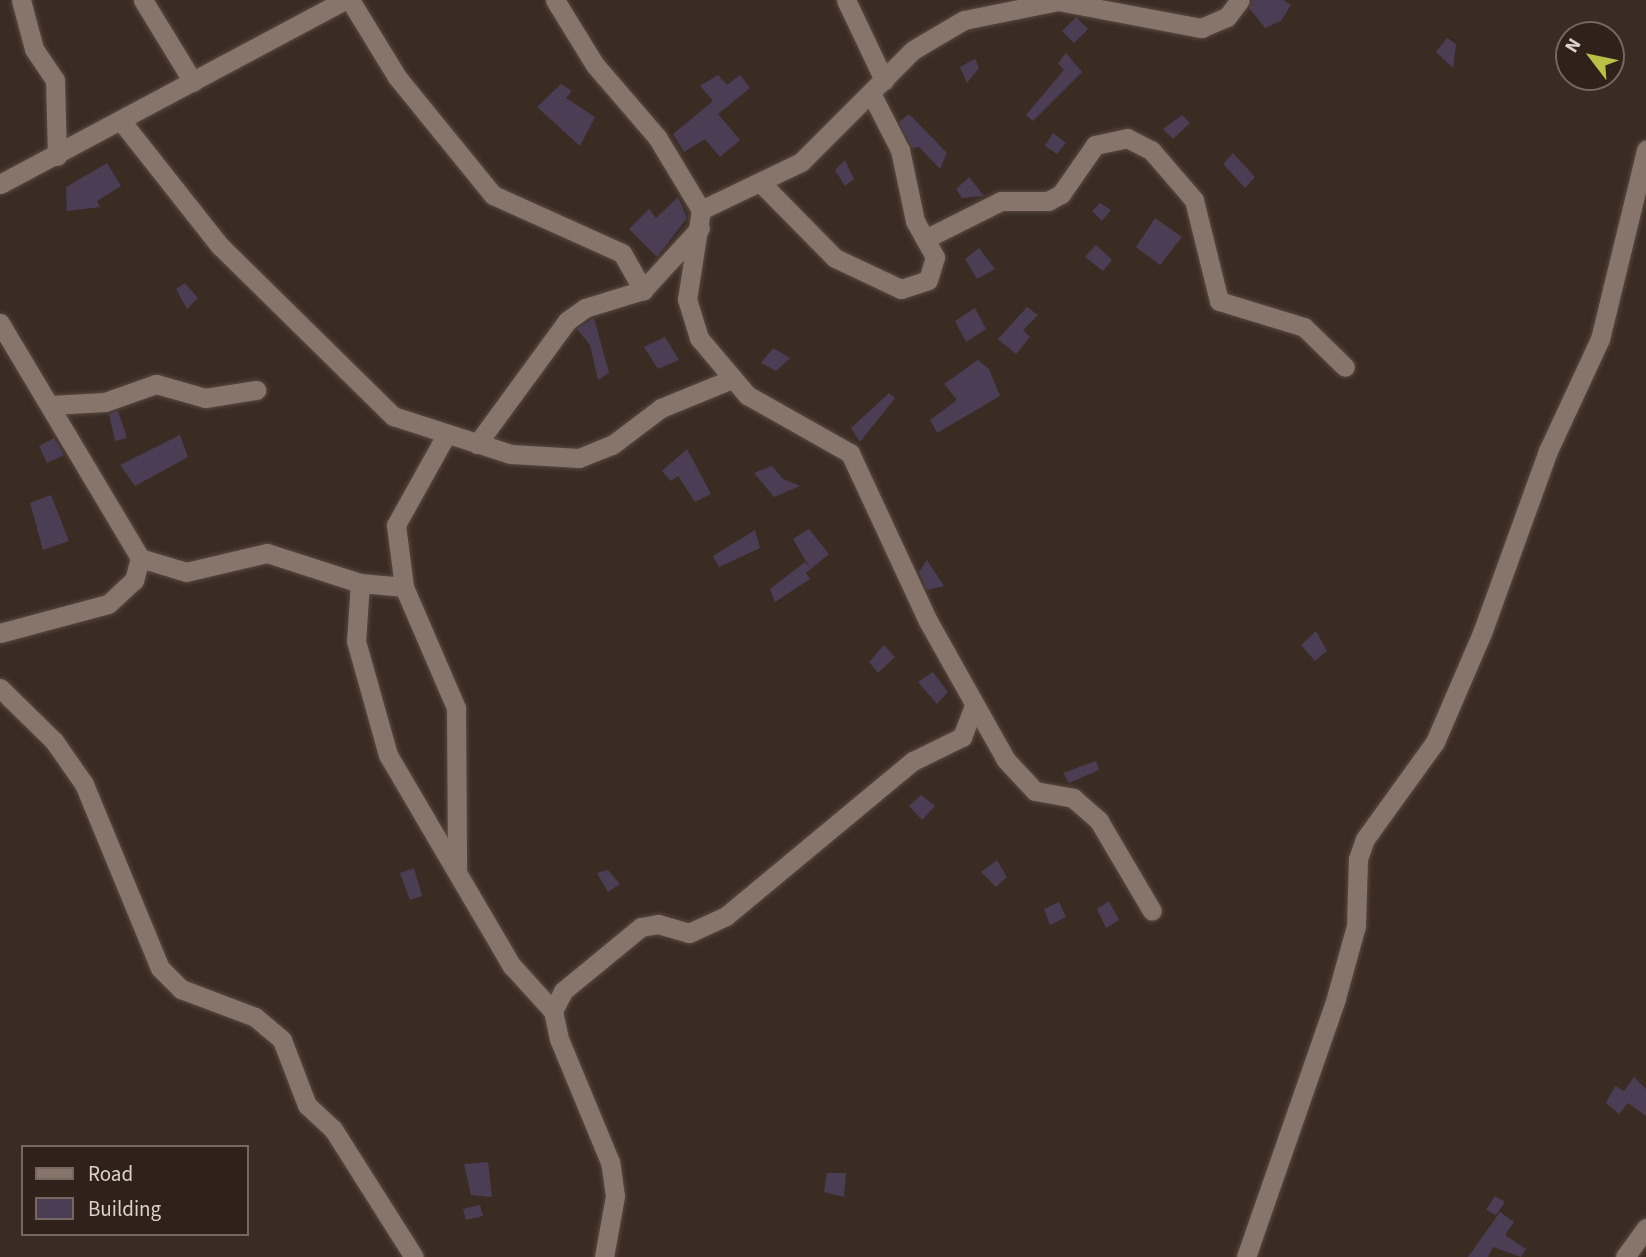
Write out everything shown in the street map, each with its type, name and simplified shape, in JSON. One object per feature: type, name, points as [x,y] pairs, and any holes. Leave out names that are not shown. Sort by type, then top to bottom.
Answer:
[{"type":"street","points":[[21,0],[34,49],[55,80],[57,156]]},
{"type":"street","points":[[143,0],[193,82]]},
{"type":"street","points":[[0,184],[122,122],[345,0]]},
{"type":"street","points":[[350,0],[386,62],[493,195],[622,253],[643,290]]},
{"type":"street","points":[[555,0],[595,65],[657,137],[702,217],[688,317],[732,379],[765,407],[850,453],[974,706],[1025,783],[1049,796],[1073,797],[1099,821],[1152,911]]},
{"type":"street","points":[[762,184],[835,258],[885,284],[915,288],[928,280],[935,257],[925,239],[900,150],[846,0]]},
{"type":"street","points":[[477,444],[567,321],[595,304],[643,290],[702,217],[801,162],[941,29],[995,5],[1058,1],[1110,4],[1200,28],[1227,17],[1240,0]]},
{"type":"street","points":[[122,122],[178,200],[360,390],[393,416],[477,444],[579,458],[612,445],[661,408],[732,379]]},
{"type":"street","points":[[925,239],[1001,201],[1048,201],[1061,194],[1095,145],[1127,138],[1151,150],[1194,200],[1219,301],[1304,327],[1345,367]]},
{"type":"street","points":[[1245,1257],[1336,998],[1356,926],[1362,849],[1376,820],[1435,742],[1482,633],[1548,451],[1600,339],[1646,150]]},
{"type":"street","points":[[0,323],[140,558],[186,572],[267,554],[360,583],[404,587]]},
{"type":"street","points":[[51,405],[105,402],[143,385],[168,385],[205,398],[256,390]]},
{"type":"street","points":[[446,435],[396,526],[404,587],[456,708],[457,867]]},
{"type":"street","points":[[0,633],[108,604],[134,580],[140,558]]},
{"type":"street","points":[[360,583],[356,641],[388,755],[408,797],[457,867],[512,966],[553,1011],[566,1064],[610,1162],[615,1196],[604,1257]]},
{"type":"street","points":[[0,688],[54,741],[89,793],[160,968],[181,989],[254,1017],[282,1040],[307,1105],[333,1129],[414,1257]]},
{"type":"street","points":[[553,1011],[582,973],[641,927],[658,924],[689,933],[726,916],[913,761],[962,737],[974,706]]},
{"type":"street","points":[[1625,1257],[1646,1228]]},
{"type":"building","points":[[1252,0],[1283,0],[1291,5],[1281,21],[1265,28],[1249,8]]},
{"type":"building","points":[[1076,17],[1088,29],[1074,43],[1062,31]]},
{"type":"building","points":[[1447,38],[1456,44],[1453,68],[1436,52]]},
{"type":"building","points":[[1066,53],[1082,72],[1033,121],[1026,115],[1064,70],[1058,63]]},
{"type":"building","points":[[975,59],[979,68],[967,83],[960,67]]},
{"type":"building","points":[[718,75],[727,85],[740,75],[750,88],[718,114],[740,140],[720,157],[705,139],[684,152],[673,134],[713,101],[700,86]]},
{"type":"building","points":[[561,84],[572,91],[566,98],[595,117],[580,146],[537,107]]},
{"type":"building","points":[[909,114],[947,153],[940,169],[919,147],[912,148],[899,122]]},
{"type":"building","points":[[1182,115],[1190,123],[1173,139],[1163,129]]},
{"type":"building","points":[[1053,133],[1066,143],[1057,154],[1045,146]]},
{"type":"building","points":[[1233,153],[1255,177],[1245,188],[1223,164]]},
{"type":"building","points":[[845,160],[854,179],[845,186],[835,170]]},
{"type":"building","points":[[107,163],[121,186],[97,201],[100,207],[67,211],[66,187]]},
{"type":"building","points":[[969,177],[984,196],[962,198],[956,189]]},
{"type":"building","points":[[678,197],[687,218],[657,257],[629,229],[649,209],[656,218]]},
{"type":"building","points":[[1100,203],[1111,210],[1102,221],[1092,211]]},
{"type":"building","points":[[1155,218],[1182,237],[1160,265],[1136,247]]},
{"type":"building","points":[[1096,245],[1112,260],[1103,271],[1085,257]]},
{"type":"building","points":[[979,248],[995,269],[977,279],[965,259]]},
{"type":"building","points":[[185,283],[198,298],[187,309],[176,289]]},
{"type":"building","points":[[1027,307],[1038,315],[1023,330],[1030,337],[1016,354],[998,339]]},
{"type":"building","points":[[975,308],[986,329],[966,342],[955,321]]},
{"type":"building","points":[[594,318],[609,373],[598,380],[590,345],[577,329]]},
{"type":"building","points":[[665,337],[679,360],[658,369],[644,347]]},
{"type":"building","points":[[773,348],[790,358],[776,371],[761,363]]},
{"type":"building","points":[[978,360],[989,369],[1000,396],[937,433],[930,420],[957,400],[944,384]]},
{"type":"building","points":[[889,393],[895,398],[860,442],[851,428]]},
{"type":"building","points":[[118,411],[127,438],[115,441],[109,414]]},
{"type":"building","points":[[180,435],[188,457],[135,486],[120,465]]},
{"type":"building","points":[[54,438],[64,455],[47,463],[39,446]]},
{"type":"building","points":[[687,449],[711,494],[695,502],[678,476],[671,481],[662,471]]},
{"type":"building","points":[[772,466],[783,479],[800,486],[774,497],[754,473]]},
{"type":"building","points":[[51,495],[69,541],[43,550],[30,503]]},
{"type":"building","points":[[809,529],[829,554],[806,573],[810,579],[775,602],[770,589],[805,562],[810,568],[793,539]]},
{"type":"building","points":[[755,530],[760,548],[719,567],[713,556]]},
{"type":"building","points":[[927,560],[944,586],[927,590],[919,572]]},
{"type":"building","points":[[1316,631],[1327,651],[1315,661],[1301,645]]},
{"type":"building","points":[[884,645],[895,657],[878,673],[869,662]]},
{"type":"building","points":[[933,672],[948,692],[937,704],[918,682]]},
{"type":"building","points":[[1096,761],[1099,770],[1069,783],[1063,773]]},
{"type":"building","points":[[921,795],[935,806],[922,820],[909,806]]},
{"type":"building","points":[[997,860],[1007,877],[996,887],[981,872]]},
{"type":"building","points":[[414,868],[422,896],[410,900],[400,873]]},
{"type":"building","points":[[608,870],[620,884],[608,892],[597,873]]},
{"type":"building","points":[[1109,901],[1119,920],[1106,928],[1097,909]]},
{"type":"building","points":[[1059,902],[1066,917],[1050,925],[1044,909]]},
{"type":"building","points":[[1634,1077],[1646,1089],[1646,1116],[1628,1103],[1619,1114],[1606,1103],[1615,1086],[1624,1091]]},
{"type":"building","points":[[488,1162],[492,1197],[471,1195],[464,1164]]},
{"type":"building","points":[[827,1173],[846,1173],[844,1197],[824,1192]]},
{"type":"building","points":[[1495,1196],[1505,1202],[1496,1215],[1486,1210]]},
{"type":"building","points":[[480,1205],[483,1216],[466,1220],[463,1209]]},
{"type":"building","points":[[1500,1212],[1514,1222],[1505,1235],[1526,1249],[1521,1257],[1493,1247],[1488,1257],[1468,1257]]}]
